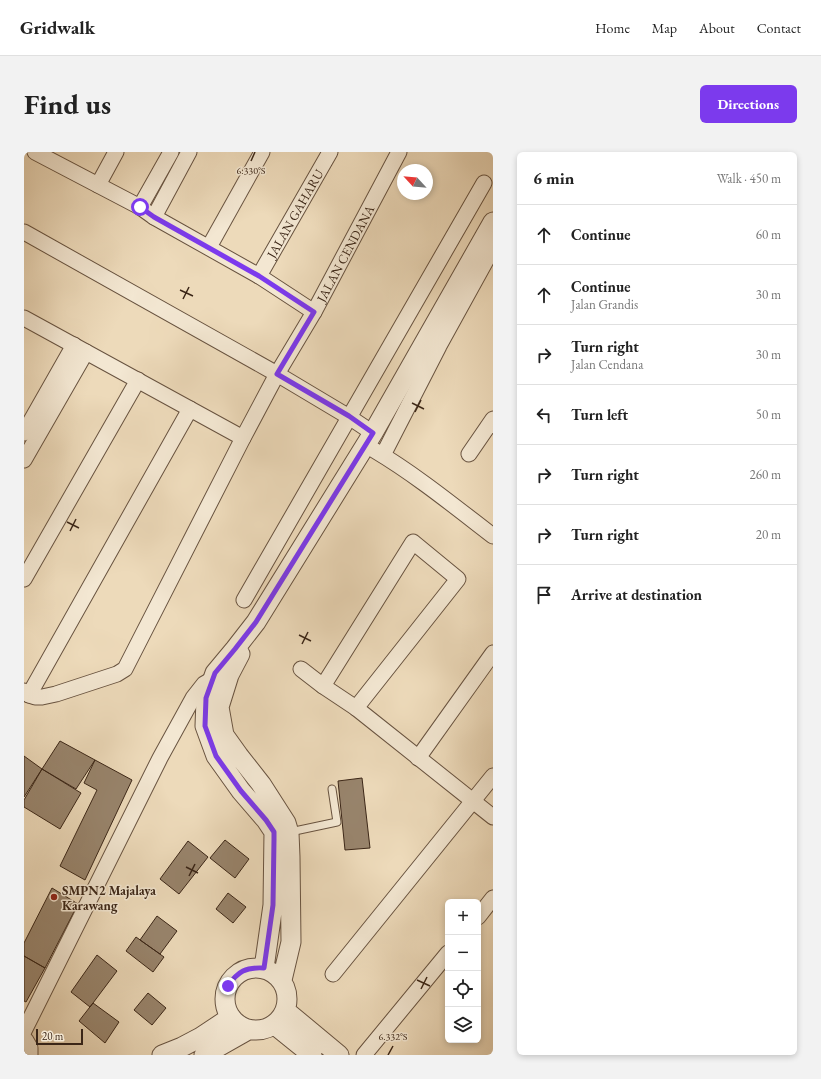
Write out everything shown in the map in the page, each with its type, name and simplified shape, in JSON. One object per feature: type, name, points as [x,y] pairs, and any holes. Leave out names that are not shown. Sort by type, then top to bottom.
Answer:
[{"type":"street","points":[[35,152],[140,207],[154,217],[259,276],[314,312]]},
{"type":"street","points":[[98,185],[116,152]]},
{"type":"street","points":[[140,207],[171,152]]},
{"type":"street","points":[[154,217],[189,152]]},
{"type":"street","points":[[209,247],[262,152]]},
{"type":"street","name":"JALAN GAHARU","points":[[259,276],[330,152]]},
{"type":"street","name":"JALAN CENDANA","points":[[26,693],[35,697],[56,694],[118,674],[125,668],[243,438],[277,374],[314,312],[399,152]]},
{"type":"street","points":[[244,600],[484,183]]},
{"type":"street","points":[[264,968],[281,833],[286,823],[261,784],[224,736],[219,707],[230,675],[256,622],[370,439],[493,222]]},
{"type":"street","points":[[24,232],[349,416],[383,455],[493,536]]},
{"type":"street","points":[[383,455],[439,346],[493,248]]},
{"type":"street","points":[[24,318],[243,438]]},
{"type":"street","points":[[24,433],[80,348]]},
{"type":"street","points":[[24,460],[80,348]]},
{"type":"street","points":[[24,579],[138,380]]},
{"type":"street","points":[[26,693],[190,409]]},
{"type":"street","points":[[469,454],[493,419]]},
{"type":"street","points":[[323,686],[413,542],[458,579],[356,708]]},
{"type":"street","points":[[28,1046],[160,758],[193,698],[204,684],[211,680],[256,622]]},
{"type":"street","points":[[418,758],[493,653]]},
{"type":"street","points":[[301,669],[356,708],[493,817]]},
{"type":"street","points":[[215,673],[206,698],[205,726],[216,756],[241,791],[266,820],[281,833],[290,857],[291,942],[282,980]]},
{"type":"street","points":[[333,974],[493,776]]},
{"type":"street","points":[[481,912],[493,898]]},
{"type":"street","points":[[364,1055],[445,957]]},
{"type":"street","points":[[264,968],[274,972],[282,980],[287,990],[288,1001],[280,1018],[266,1029],[257,1031],[248,1030],[238,1025],[231,1017],[226,1008],[225,997],[228,986],[234,977],[243,970],[264,968]]},
{"type":"street","points":[[162,1055],[202,1037],[231,1017]]},
{"type":"street","points":[[280,1018],[312,1055]]},
{"type":"street","points":[[280,1018],[339,1055]]},
{"type":"street","points":[[204,1055],[248,1030]]},
{"type":"lane","points":[[281,833],[337,822],[332,789]]},
{"type":"building","points":[[60,741],[95,760],[76,789],[42,769]]},
{"type":"building","points":[[24,756],[42,769],[24,797]]},
{"type":"building","points":[[95,760],[132,780],[85,880],[60,866],[97,790],[84,783]]},
{"type":"building","points":[[42,769],[81,793],[60,829],[24,807],[24,800]]},
{"type":"building","points":[[362,778],[370,848],[345,850],[338,781]]},
{"type":"building","points":[[225,840],[249,859],[235,878],[210,858]]},
{"type":"building","points":[[188,841],[208,857],[179,894],[160,879]]},
{"type":"building","points":[[52,888],[78,904],[45,968],[24,956],[24,943]]},
{"type":"building","points":[[228,893],[246,907],[233,923],[216,909]]},
{"type":"building","points":[[157,916],[177,931],[160,954],[140,940]]},
{"type":"building","points":[[136,937],[164,957],[153,972],[126,951]]},
{"type":"building","points":[[97,955],[117,971],[90,1007],[71,992]]},
{"type":"building","points":[[24,956],[45,968],[26,1002],[24,1001]]},
{"type":"building","points":[[148,993],[166,1008],[152,1025],[134,1010]]},
{"type":"building","points":[[93,1003],[119,1022],[105,1043],[79,1021]]},
{"type":"place","name":"SMPN2 Majalaya Karawang","points":[[54,897]]},
{"type":"route","points":[[140,207],[154,217],[259,276],[314,312],[277,374],[349,416],[373,433],[256,622],[215,673],[206,698],[205,726],[216,756],[241,791],[266,820],[274,832],[273,905],[264,968],[243,970],[234,977],[228,986]]}]
